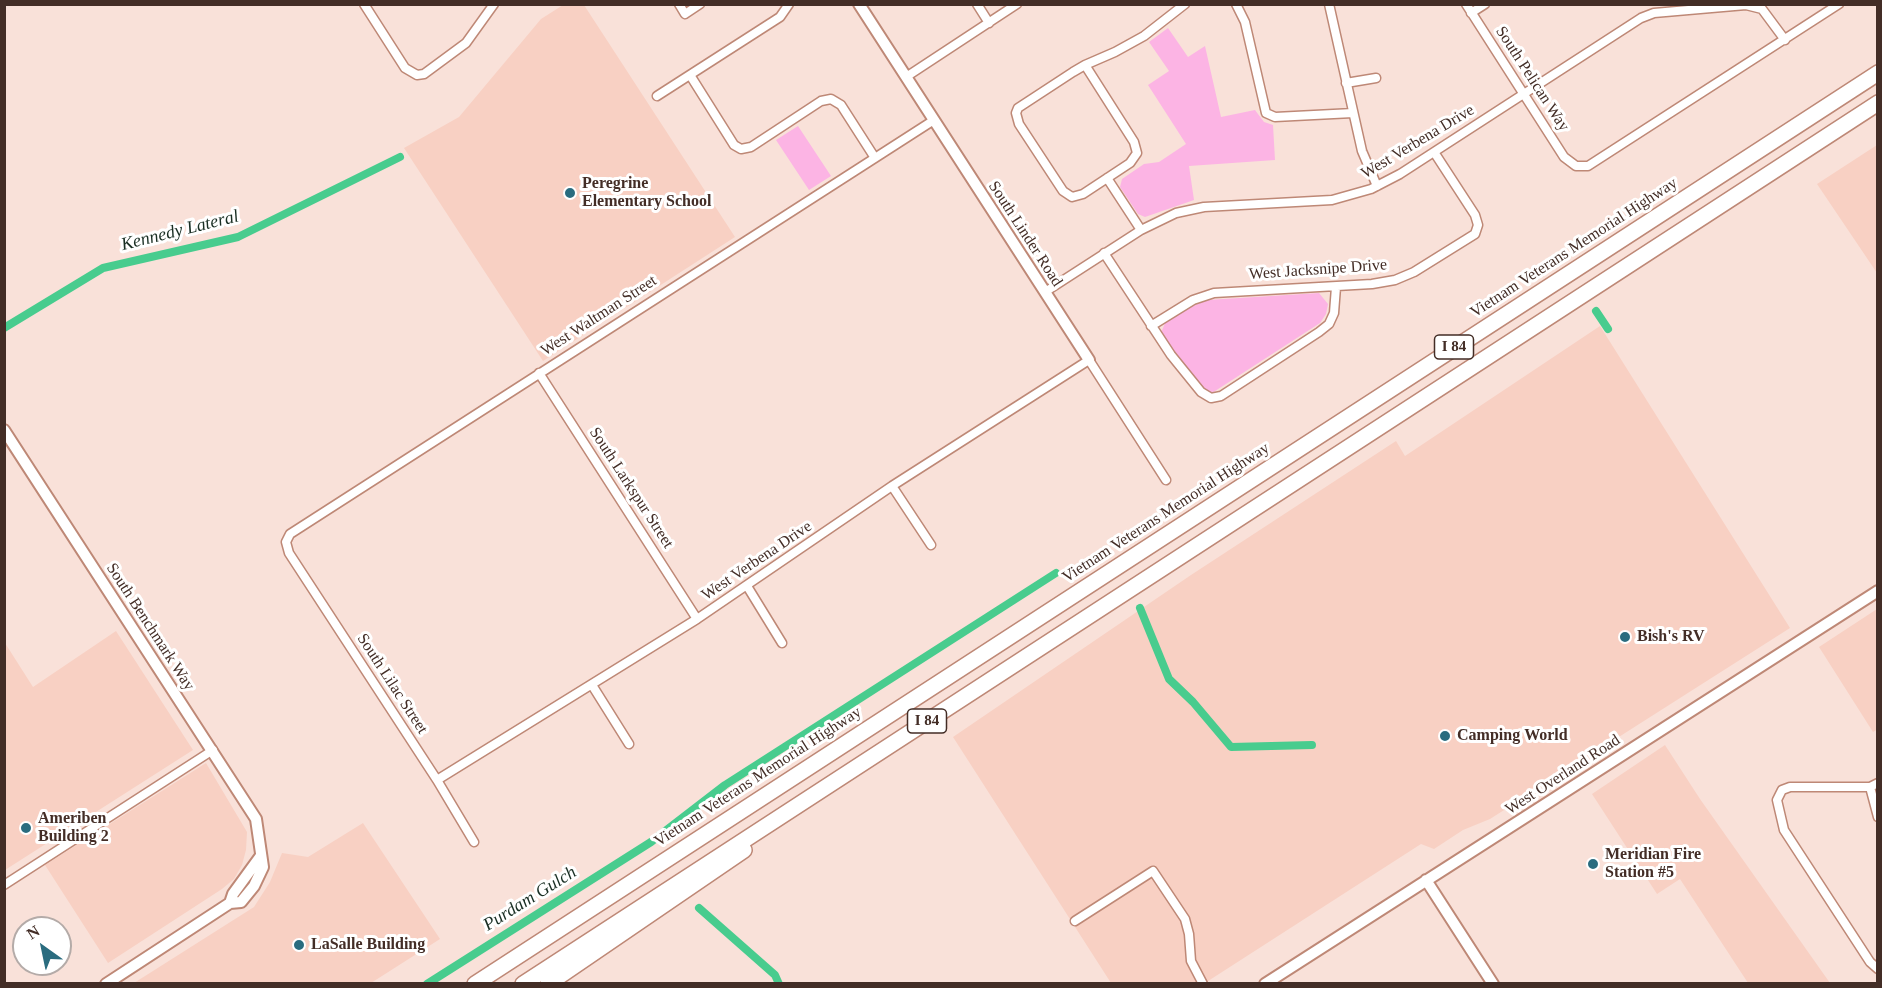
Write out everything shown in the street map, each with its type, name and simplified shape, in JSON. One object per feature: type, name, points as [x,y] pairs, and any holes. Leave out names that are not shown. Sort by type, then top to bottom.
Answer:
[{"type":"highway","name":"Vietnam Veterans Memorial Highway","points":[[474,984],[1878,73]]},
{"type":"highway","name":"I 84","points":[[522,984],[1878,104]]},
{"type":"highway","points":[[548,984],[728,862],[798,805]]},
{"type":"street","points":[[364,4],[405,68],[417,75],[424,74],[466,43],[494,4]]},
{"type":"street","points":[[679,4],[685,14],[700,4]]},
{"type":"street","points":[[657,96],[780,17],[789,4]]},
{"type":"street","name":"South Linder Road","points":[[860,4],[1166,480]]},
{"type":"street","points":[[977,4],[989,23]]},
{"type":"street","points":[[906,77],[1017,4]]},
{"type":"street","points":[[1085,65],[1134,142],[1137,153],[1130,164],[1083,194],[1072,197],[1063,191],[1019,124],[1016,113],[1022,104],[1085,65],[1144,36],[1185,4]]},
{"type":"street","points":[[1236,4],[1245,22],[1266,113],[1275,117],[1353,113]]},
{"type":"street","points":[[1329,4],[1362,151],[1377,186]]},
{"type":"street","name":"South Pelican Way","points":[[1466,4],[1564,158],[1576,166],[1588,166],[1785,40]]},
{"type":"street","points":[[1471,13],[1485,4]]},
{"type":"street","points":[[1785,40],[1839,4]]},
{"type":"street","name":"West Verbena Drive","points":[[1045,292],[1141,230],[1168,216],[1194,208],[1332,200],[1377,186],[1434,152],[1641,18],[1654,13],[1746,5],[1762,9],[1785,40]]},
{"type":"street","points":[[690,75],[734,145],[741,149],[751,147],[821,101],[831,99],[841,105],[874,158]]},
{"type":"street","points":[[1346,83],[1376,78]]},
{"type":"street","name":"West Waltman Street","points":[[286,542],[298,526],[934,120]]},
{"type":"street","name":"West Jacksnipe Drive","points":[[1151,326],[1193,300],[1214,293],[1395,280],[1414,272],[1474,234],[1478,225],[1475,215],[1434,152]]},
{"type":"street","points":[[1107,178],[1141,230]]},
{"type":"street","points":[[1104,253],[1151,326],[1201,393],[1210,398],[1221,396],[1319,333],[1329,324],[1334,313],[1336,286]]},
{"type":"street","name":"West Verbena Drive","points":[[437,780],[697,619],[892,486],[1089,360]]},
{"type":"street","name":"South Larkspur Street","points":[[539,373],[697,619]]},
{"type":"street","name":"South Benchmark Way","points":[[4,430],[250,808],[256,819],[261,844],[260,857],[233,894],[230,903],[106,984]]},
{"type":"street","points":[[892,486],[931,545]]},
{"type":"street","name":"South Lilac Street","points":[[286,542],[289,553],[437,780],[474,842]]},
{"type":"street","points":[[747,586],[783,643]]},
{"type":"street","name":"West Overland Road","points":[[1266,984],[1878,591]]},
{"type":"street","points":[[592,685],[629,744]]},
{"type":"street","points":[[4,885],[213,750]]},
{"type":"street","points":[[1878,817],[1874,785],[1790,787],[1782,790],[1777,800],[1784,830],[1870,962],[1878,969]]},
{"type":"street","points":[[1075,921],[1153,871],[1185,919],[1189,934],[1191,961],[1203,984]]},
{"type":"street","points":[[1426,880],[1493,984]]},
{"type":"shaded area","name":"Peregrine Elementary School","points":[[563,5],[584,5],[735,237],[543,361],[404,148],[459,117],[541,19]]},
{"type":"shaded area","points":[[1168,28],[1188,57],[1205,46],[1221,117],[1255,110],[1264,122],[1273,125],[1275,160],[1189,166],[1194,200],[1145,217],[1138,214],[1120,187],[1122,179],[1144,164],[1159,162],[1186,144],[1148,85],[1169,71],[1149,42]]},
{"type":"shaded area","points":[[798,126],[831,176],[809,190],[776,140]]},
{"type":"shaded area","points":[[1877,145],[1877,273],[1817,184]]},
{"type":"shaded area","points":[[1319,293],[1328,304],[1326,314],[1320,323],[1212,393],[1204,390],[1161,333],[1165,323],[1186,309],[1207,300]]},
{"type":"shaded area","points":[[1600,326],[1790,628],[1490,819],[1463,830],[1434,849],[1421,844],[1205,983],[1111,983],[953,737],[1191,575],[1396,441],[1405,456]]},
{"type":"shaded area","points":[[1877,609],[1878,729],[1873,732],[1819,647]]},
{"type":"shaded area","points":[[116,631],[193,750],[5,870],[5,643],[33,687]]},
{"type":"shaded area","points":[[1665,745],[1700,799],[1830,983],[1748,983],[1680,879],[1657,894],[1592,794]]},
{"type":"shaded area","points":[[206,763],[247,832],[242,865],[234,879],[222,889],[108,963],[45,865]]},
{"type":"shaded area","points":[[363,823],[440,939],[371,983],[134,983],[254,907],[270,882],[282,853],[308,857]]},
{"type":"waterway","name":"Kennedy Lateral","points":[[4,328],[103,268],[238,237],[400,157]]},
{"type":"waterway","name":"Kennedy Lateral","points":[[1596,311],[1608,329]]},
{"type":"waterway","points":[[427,984],[651,842],[725,785],[1056,573]]},
{"type":"waterway","points":[[1140,608],[1169,679],[1193,702],[1231,747],[1312,745]]},
{"type":"waterway","name":"Purdam Gulch","points":[[699,908],[775,975],[779,984]]},
{"type":"place","name":"Peregrine Elementary School","points":[[570,193]]},
{"type":"place","name":"Bish's RV","points":[[1625,637]]},
{"type":"place","name":"Camping World","points":[[1445,736]]},
{"type":"place","name":"Ameriben Building 2","points":[[26,828]]},
{"type":"place","name":"Meridian Fire Station #5","points":[[1593,864]]},
{"type":"place","name":"LaSalle Building","points":[[299,945]]}]
